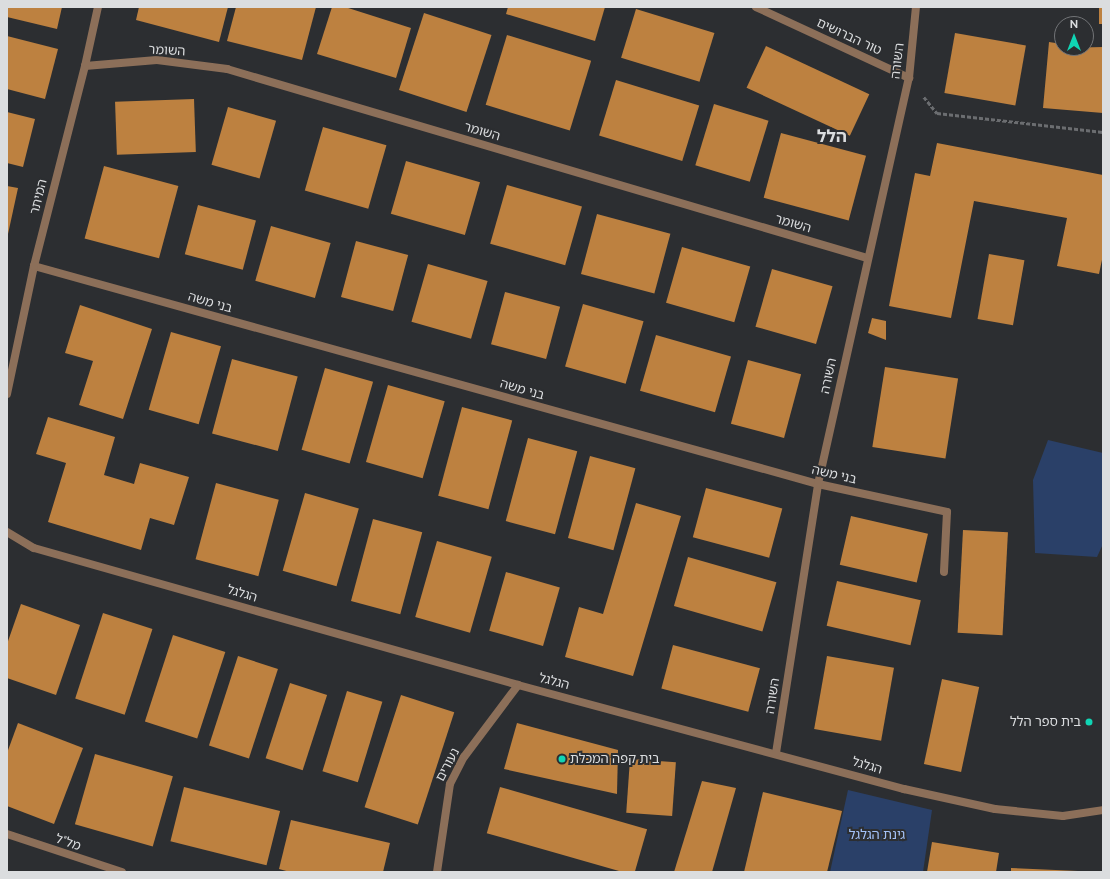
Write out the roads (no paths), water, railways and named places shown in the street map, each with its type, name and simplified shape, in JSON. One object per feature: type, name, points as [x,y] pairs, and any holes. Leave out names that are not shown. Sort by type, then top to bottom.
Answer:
[{"type":"street","name":"המיתר","points":[[7,394],[34,266],[85,66],[98,7]]},
{"type":"street","name":"טור הברושים","points":[[756,7],[909,78]]},
{"type":"street","name":"השורה","points":[[776,753],[818,484],[867,258],[909,78],[916,7]]},
{"type":"street","name":"השומר","points":[[85,66],[157,60],[227,69],[867,258]]},
{"type":"street","name":"בני משה","points":[[34,266],[818,484],[947,512],[944,572]]},
{"type":"street","name":"הגלגל","points":[[7,532],[34,548],[518,685],[776,753],[904,789],[995,810],[1063,816],[1103,810]]},
{"type":"street","name":"נעורים","points":[[437,872],[450,784],[464,757],[518,685]]},
{"type":"street","name":"מל\"ל","points":[[7,834],[122,872]]},
{"type":"place","name":"בית ספר הלל","points":[[1089,722]]},
{"type":"place","name":"בית קפה המכלת","points":[[562,759]]},
{"type":"district","name":"הלל","points":[[832,137]]},
{"type":"park label","name":"גינת הגלגל","points":[[877,835]]}]
